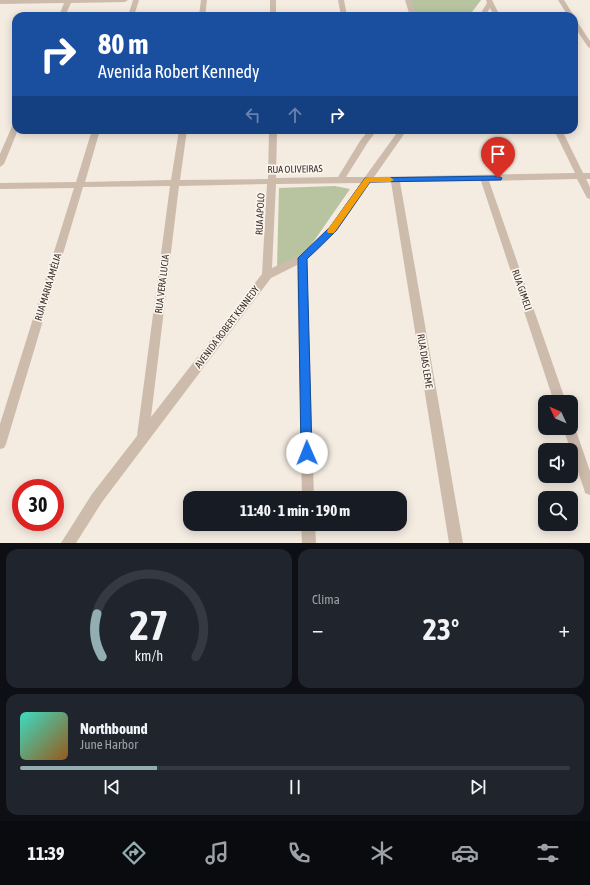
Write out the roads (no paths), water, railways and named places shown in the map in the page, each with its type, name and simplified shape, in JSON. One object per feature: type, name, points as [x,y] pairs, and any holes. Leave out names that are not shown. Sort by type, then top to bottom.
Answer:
[{"type":"street","points":[[0,2],[125,0]]},
{"type":"street","points":[[132,12],[136,0]]},
{"type":"street","points":[[202,12],[204,0]]},
{"type":"street","points":[[273,0],[273,12]]},
{"type":"street","points":[[341,0],[343,12]]},
{"type":"street","points":[[408,0],[412,12]]},
{"type":"street","points":[[561,0],[568,12]]},
{"type":"street","points":[[64,12],[69,1]]},
{"type":"street","points":[[484,12],[489,2]]},
{"type":"street","points":[[489,2],[495,12]]},
{"type":"street","points":[[578,27],[590,46]]},
{"type":"street","points":[[0,164],[13,134]]},
{"type":"street","name":"RUA MARIA AMÉLIA","points":[[0,444],[95,134]]},
{"type":"street","name":"RUA VERA LUCIA","points":[[143,438],[182,134]]},
{"type":"street","name":"RUA APOLO","points":[[267,275],[273,134]]},
{"type":"street","points":[[363,134],[364,142]]},
{"type":"street","points":[[341,180],[370,134]]},
{"type":"street","name":"AVENIDA ROBERT KENNEDY","points":[[68,543],[97,498],[267,275],[302,258],[318,245],[333,229],[399,134]]},
{"type":"street","points":[[560,134],[586,177],[590,196]]},
{"type":"street","name":"RUA OLIVEIRAS","points":[[0,186],[272,180],[586,177]]},
{"type":"street","name":"RUA GIMELI","points":[[484,178],[558,395]]},
{"type":"street","name":"RUA DIAS LEME","points":[[395,180],[456,543]]},
{"type":"street","points":[[302,258],[308,491]]},
{"type":"street","points":[[571,435],[590,490]]},
{"type":"street","points":[[308,531],[308,543]]}]
